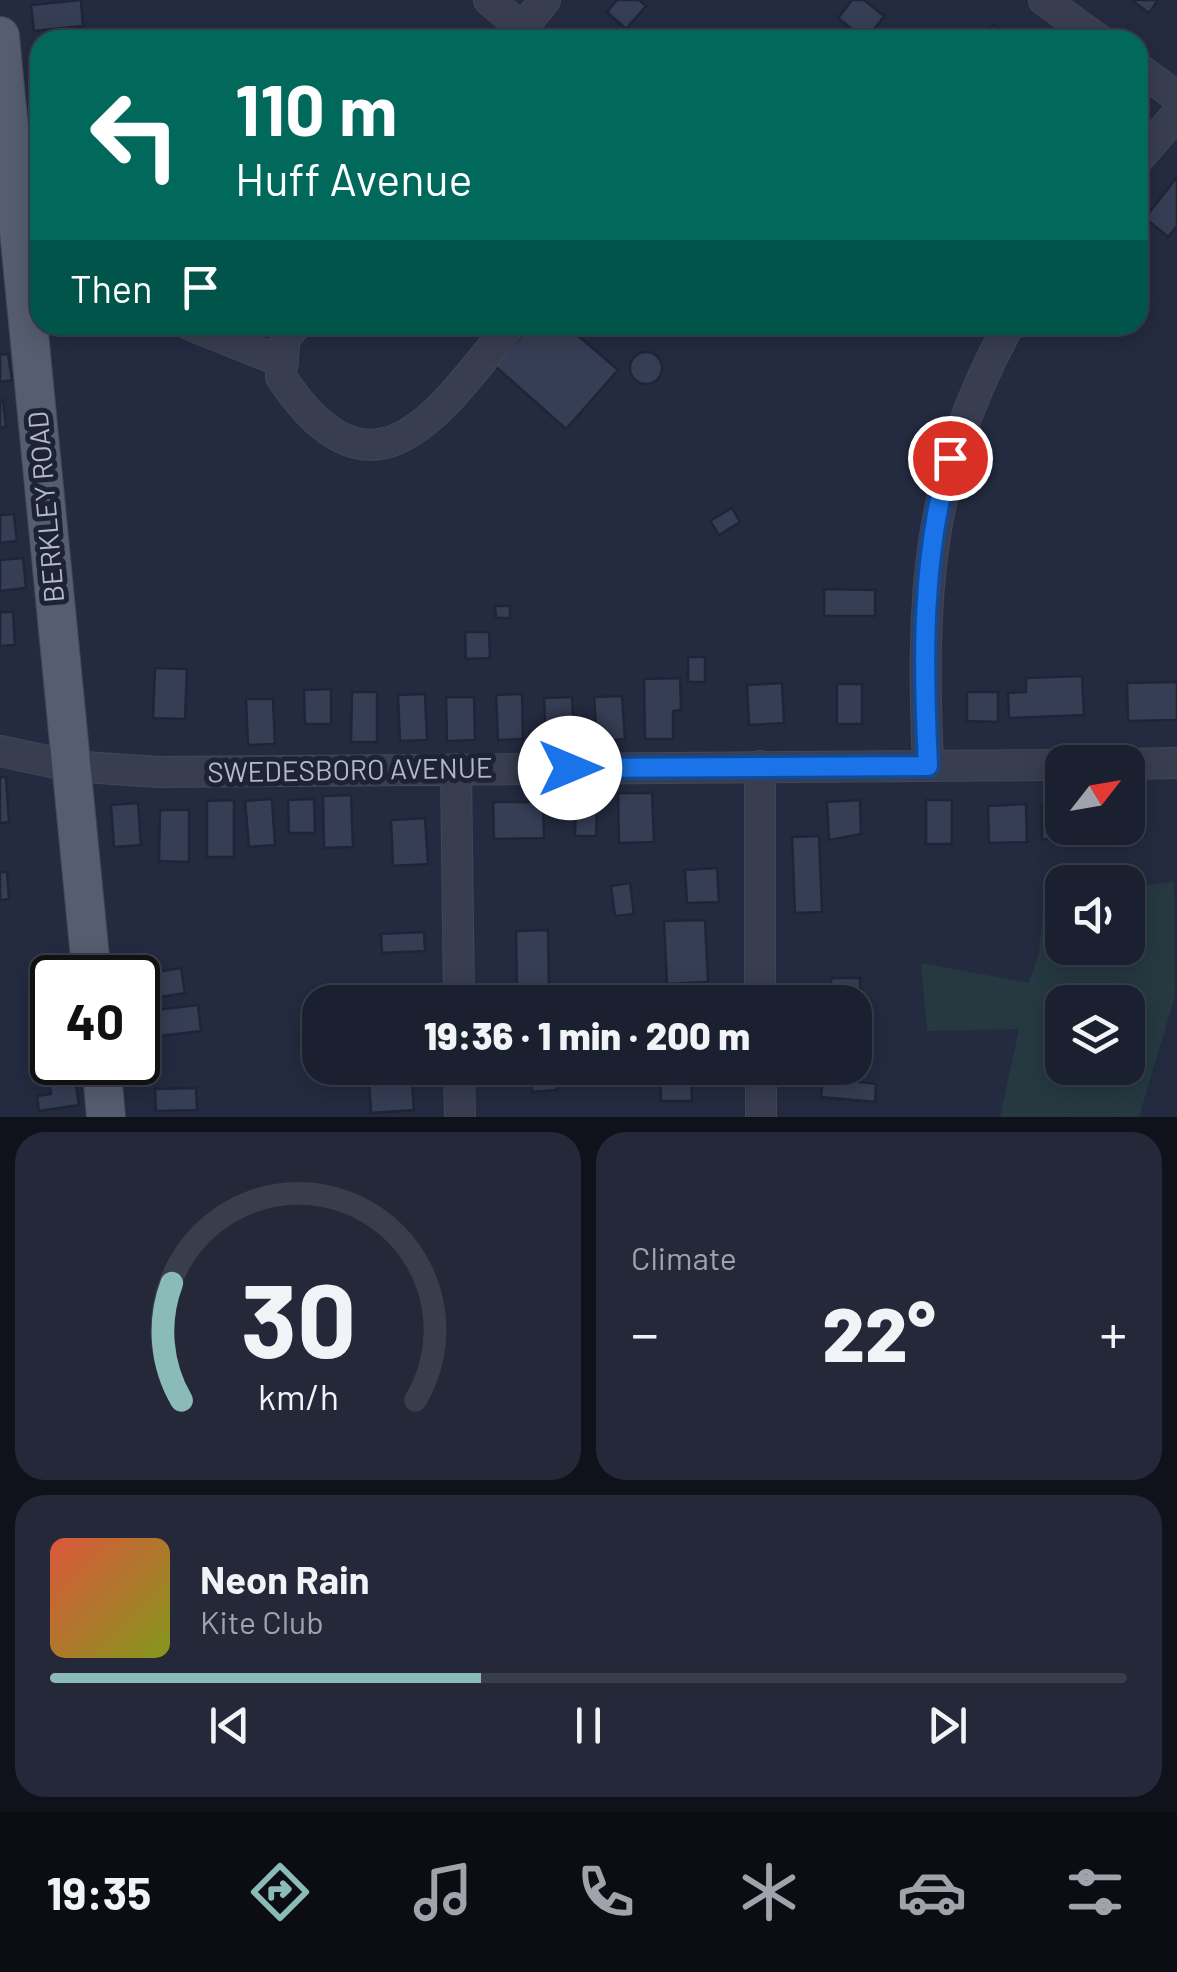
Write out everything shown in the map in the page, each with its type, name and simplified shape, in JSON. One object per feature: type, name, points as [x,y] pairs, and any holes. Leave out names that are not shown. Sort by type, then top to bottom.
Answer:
[{"type":"main road","name":"BERKLEY ROAD","points":[[0,36],[30,278]]},
{"type":"main road","name":"BERKLEY ROAD","points":[[36,335],[70,766],[90,955]]},
{"type":"main road","points":[[103,1085],[106,1117]]},
{"type":"street","points":[[489,0],[515,30]]},
{"type":"street","points":[[521,30],[546,0]]},
{"type":"street","points":[[1044,0],[1085,30]]},
{"type":"street","points":[[1148,75],[1177,96]]},
{"type":"street","points":[[1148,147],[1177,114]]},
{"type":"street","points":[[215,335],[282,362]]},
{"type":"street","points":[[288,335],[281,377],[304,412],[351,443],[386,445],[436,416],[502,335]]},
{"type":"street","points":[[928,766],[925,627],[936,512],[968,406],[1004,335]]},
{"type":"street","name":"SWEDESBORO AVENUE","points":[[0,751],[70,766],[158,772],[1045,765]]},
{"type":"street","points":[[1145,764],[1177,763]]},
{"type":"street","points":[[760,766],[760,985]]},
{"type":"street","points":[[456,768],[459,985]]},
{"type":"street","points":[[460,1085],[460,1117]]},
{"type":"street","points":[[761,1085],[761,1117]]},
{"type":"shaded area","points":[[1174,882],[1175,996],[1139,1117],[1000,1117],[1019,1029],[927,1031],[921,963],[1029,983],[1039,951],[1045,894],[1045,965],[1145,965],[1145,885]]},
{"type":"building","points":[[81,0],[83,26],[34,30],[31,5]]},
{"type":"building","points":[[617,0],[639,0],[646,6],[626,29],[607,12]]},
{"type":"building","points":[[852,0],[864,0],[884,16],[874,30],[853,30],[838,18]]},
{"type":"building","points":[[1131,0],[1158,0],[1149,13]]},
{"type":"building","points":[[1177,177],[1177,226],[1168,237],[1148,220],[1148,214]]},
{"type":"building","points":[[522,335],[578,335],[618,370],[566,429],[495,366]]},
{"type":"building","points":[[646,352],[657,357],[662,368],[657,379],[646,384],[635,379],[630,368],[635,357]]},
{"type":"building","points":[[8,354],[12,380],[0,382],[0,355]]},
{"type":"building","points":[[3,400],[6,427],[0,428],[0,401]]},
{"type":"building","points":[[732,508],[740,522],[719,535],[710,521]]},
{"type":"building","points":[[14,514],[17,541],[0,543],[0,515]]},
{"type":"building","points":[[23,558],[26,588],[0,591],[0,560]]},
{"type":"building","points":[[824,589],[875,590],[875,616],[824,616]]},
{"type":"building","points":[[495,606],[510,606],[510,618],[496,618]]},
{"type":"building","points":[[0,612],[13,612],[15,645],[0,646]]},
{"type":"building","points":[[465,632],[489,632],[490,658],[466,659]]},
{"type":"building","points":[[688,657],[705,657],[705,682],[688,682]]},
{"type":"building","points":[[155,668],[187,669],[185,719],[153,718]]},
{"type":"building","points":[[1082,676],[1084,715],[1009,718],[1008,693],[1026,692],[1026,678]]},
{"type":"building","points":[[680,678],[681,710],[673,711],[673,739],[645,739],[644,679]]},
{"type":"building","points":[[1177,682],[1177,720],[1128,721],[1127,683]]},
{"type":"building","points":[[782,683],[784,723],[749,725],[747,685]]},
{"type":"building","points":[[837,684],[862,684],[862,724],[837,724]]},
{"type":"building","points":[[331,689],[331,724],[305,724],[304,690]]},
{"type":"building","points":[[352,692],[377,692],[377,742],[351,742]]},
{"type":"building","points":[[967,692],[998,692],[998,722],[967,721]]},
{"type":"building","points":[[425,694],[427,740],[400,741],[398,695]]},
{"type":"building","points":[[522,694],[523,739],[498,740],[496,695]]},
{"type":"building","points":[[622,696],[625,739],[597,741],[594,697]]},
{"type":"building","points":[[446,697],[474,697],[475,740],[447,741]]},
{"type":"building","points":[[572,697],[574,740],[546,741],[544,698]]},
{"type":"building","points":[[246,699],[273,699],[275,744],[248,745]]},
{"type":"building","points":[[0,777],[6,777],[9,822],[0,823]]},
{"type":"building","points":[[618,793],[652,793],[654,842],[619,843]]},
{"type":"building","points":[[351,795],[353,847],[324,848],[323,796]]},
{"type":"building","points":[[272,799],[275,845],[249,847],[245,801]]},
{"type":"building","points":[[314,799],[315,833],[289,833],[288,800]]},
{"type":"building","points":[[234,800],[234,857],[207,857],[207,801]]},
{"type":"building","points":[[860,800],[861,834],[829,840],[827,802]]},
{"type":"building","points":[[926,800],[952,800],[952,844],[926,844]]},
{"type":"building","points":[[493,802],[543,802],[544,838],[494,839]]},
{"type":"building","points":[[576,802],[597,803],[596,836],[575,836]]},
{"type":"building","points":[[138,803],[141,845],[114,847],[111,805]]},
{"type":"building","points":[[1026,804],[1027,842],[989,843],[988,806]]},
{"type":"building","points":[[1042,805],[1045,805],[1045,839]]},
{"type":"building","points":[[160,810],[189,810],[189,862],[159,861]]},
{"type":"building","points":[[425,818],[428,864],[393,866],[391,820]]},
{"type":"building","points":[[819,836],[822,912],[795,913],[792,837]]},
{"type":"building","points":[[717,868],[719,902],[687,903],[685,870]]},
{"type":"building","points":[[0,872],[7,872],[9,899],[0,900]]},
{"type":"building","points":[[630,883],[634,914],[615,916],[611,886]]},
{"type":"building","points":[[705,920],[708,982],[667,984],[664,921]]},
{"type":"building","points":[[548,930],[549,985],[517,985],[516,931]]},
{"type":"building","points":[[424,932],[425,951],[382,953],[381,934]]},
{"type":"building","points":[[181,968],[185,993],[160,997],[160,971]]},
{"type":"building","points":[[831,978],[860,978],[860,985],[831,985]]},
{"type":"building","points":[[198,1005],[201,1031],[160,1036],[160,1010]]},
{"type":"building","points":[[876,1084],[875,1102],[821,1097],[822,1085]]},
{"type":"building","points":[[49,1085],[76,1085],[79,1105],[39,1111],[37,1096],[51,1094]]},
{"type":"building","points":[[369,1085],[412,1085],[414,1110],[371,1113]]},
{"type":"building","points":[[531,1085],[557,1085],[557,1090],[532,1092]]},
{"type":"building","points":[[661,1085],[692,1085],[692,1101],[661,1101]]},
{"type":"building","points":[[196,1088],[197,1110],[156,1111],[155,1089]]},
{"type":"route","points":[[570,768],[928,766],[926,601],[936,512],[950,458]]}]
